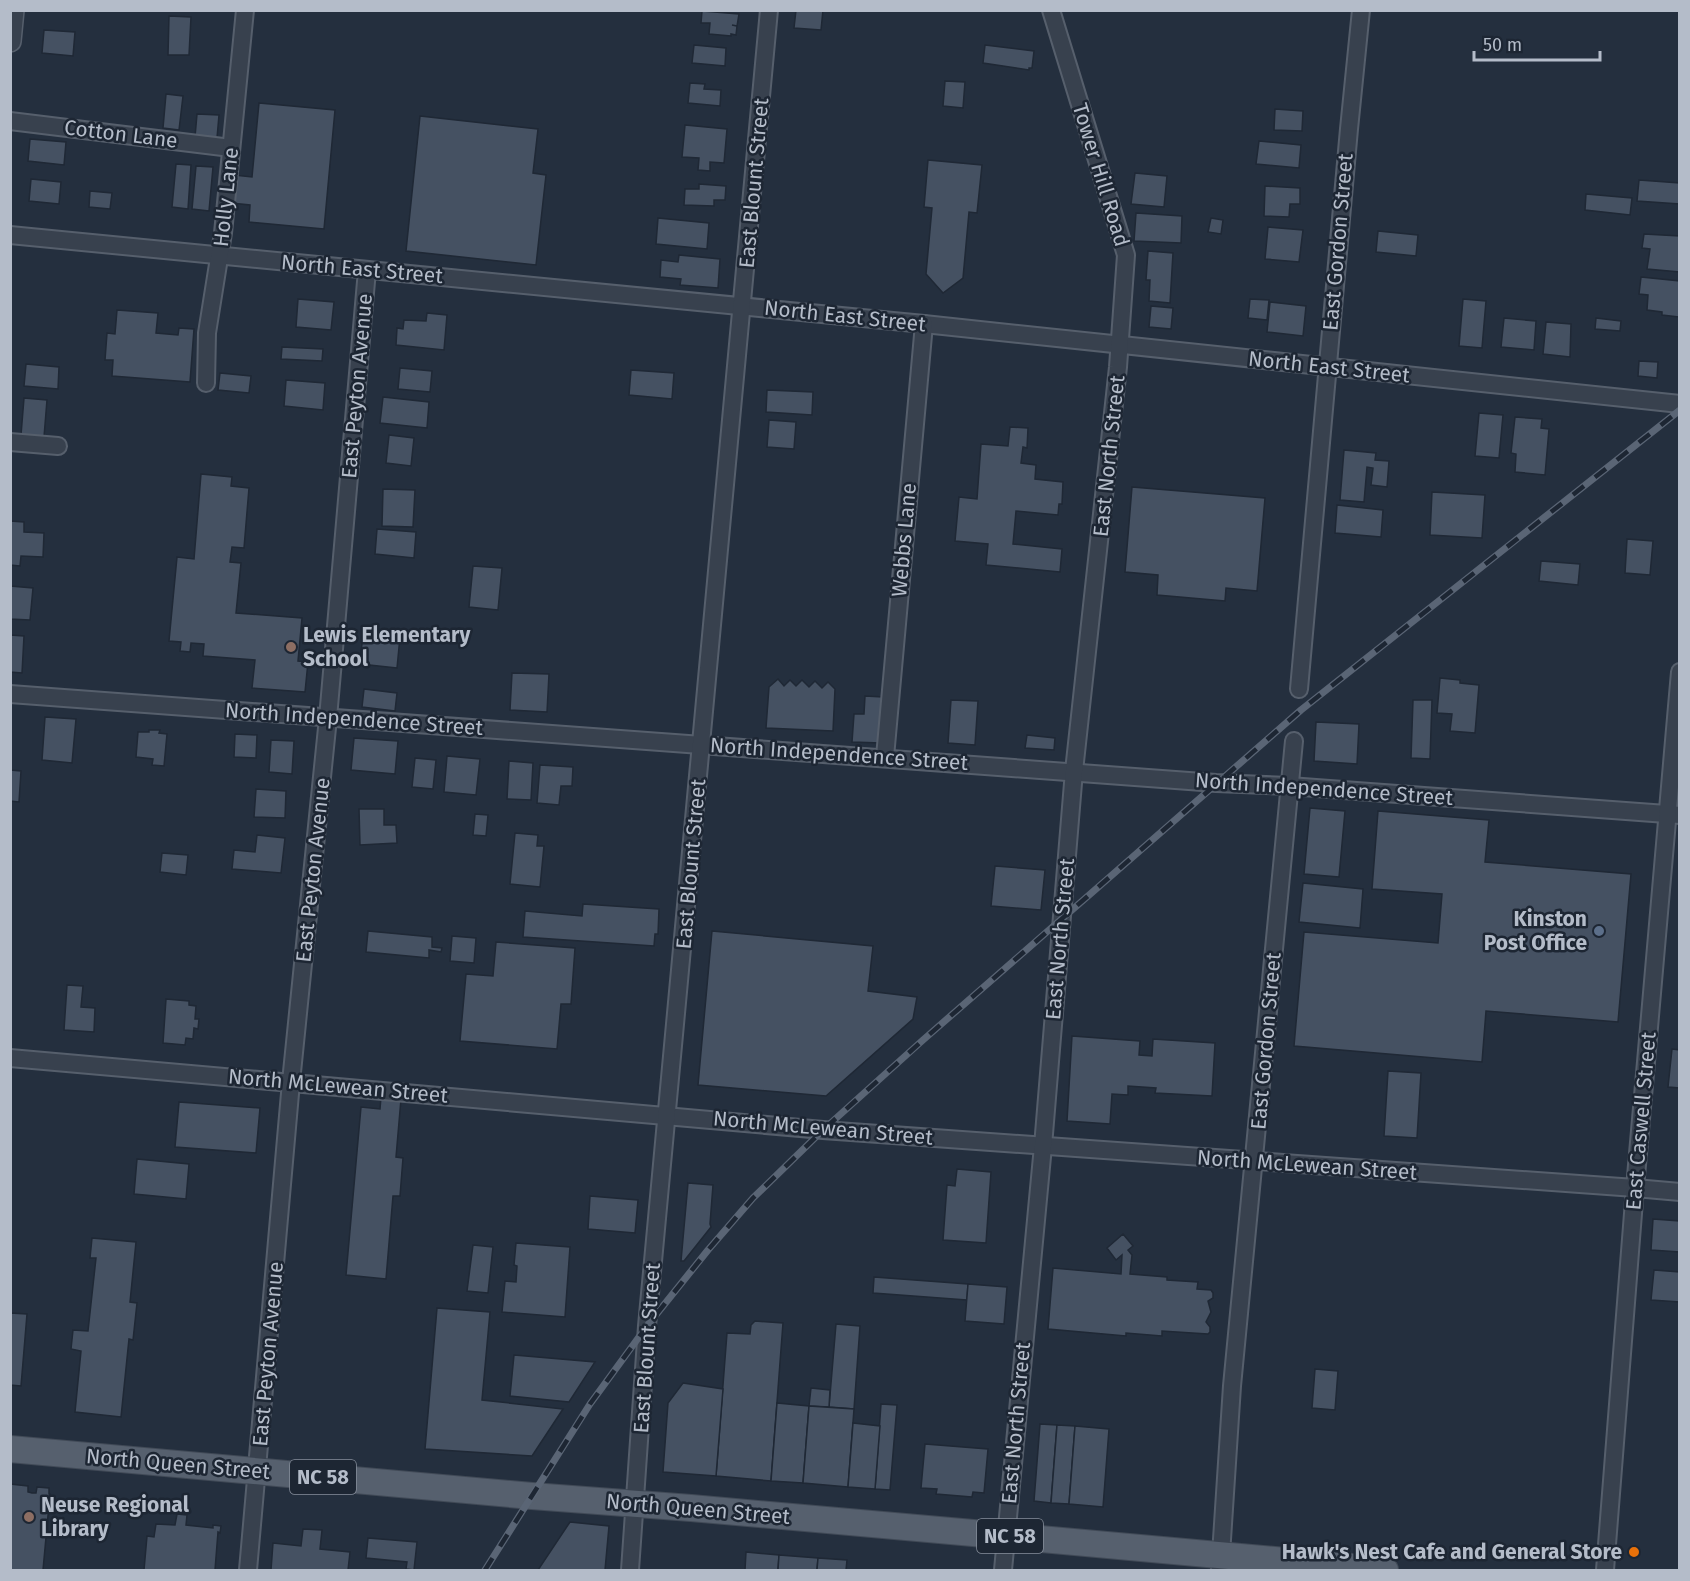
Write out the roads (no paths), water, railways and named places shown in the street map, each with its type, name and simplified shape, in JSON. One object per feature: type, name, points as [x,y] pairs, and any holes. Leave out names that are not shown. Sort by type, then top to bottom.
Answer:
[{"type":"main road","name":"North Queen Street","points":[[10,1449],[1007,1536],[1221,1563],[1384,1570]]},
{"type":"street","points":[[10,40],[13,10]]},
{"type":"street","name":"Holly Lane","points":[[206,383],[207,333],[223,233],[245,10]]},
{"type":"street","name":"East Blount Street","points":[[630,1570],[647,1326],[770,10]]},
{"type":"street","name":"Tower Hill Road","points":[[1051,10],[1126,255],[1119,344]]},
{"type":"street","name":"East Gordon Street","points":[[1299,689],[1348,129],[1361,10]]},
{"type":"street","name":"Cotton Lane","points":[[10,121],[231,148]]},
{"type":"street","name":"North East Street","points":[[10,235],[924,324],[1680,404]]},
{"type":"street","name":"East Peyton Avenue","points":[[248,1570],[291,1082],[328,718],[367,270]]},
{"type":"street","name":"Webbs Lane","points":[[885,757],[924,324]]},
{"type":"street","name":"East North Street","points":[[1004,1570],[1043,1146],[1074,771],[1119,367],[1119,344]]},
{"type":"street","points":[[10,442],[58,446]]},
{"type":"street","name":"East Caswell Street","points":[[1605,1570],[1635,1188],[1674,814],[1680,672]]},
{"type":"street","name":"North Independence Street","points":[[10,694],[1216,783],[1289,786],[1674,814]]},
{"type":"street","name":"East Gordon Street","points":[[1221,1563],[1233,1386],[1294,741]]},
{"type":"street","name":"North McLewean Street","points":[[10,1058],[823,1130],[1680,1192]]},
{"type":"railway","points":[[485,1570],[590,1404],[647,1326],[753,1198],[823,1130],[1301,710],[1680,410]]},
{"type":"place","name":"Lewis Elementary School","points":[[291,647]]},
{"type":"place","name":"Kinston Post Office","points":[[1599,931]]},
{"type":"place","name":"Neuse Regional Library","points":[[29,1517]]},
{"type":"place","name":"Hawk's Nest Cafe and General Store","points":[[1634,1552]]}]
